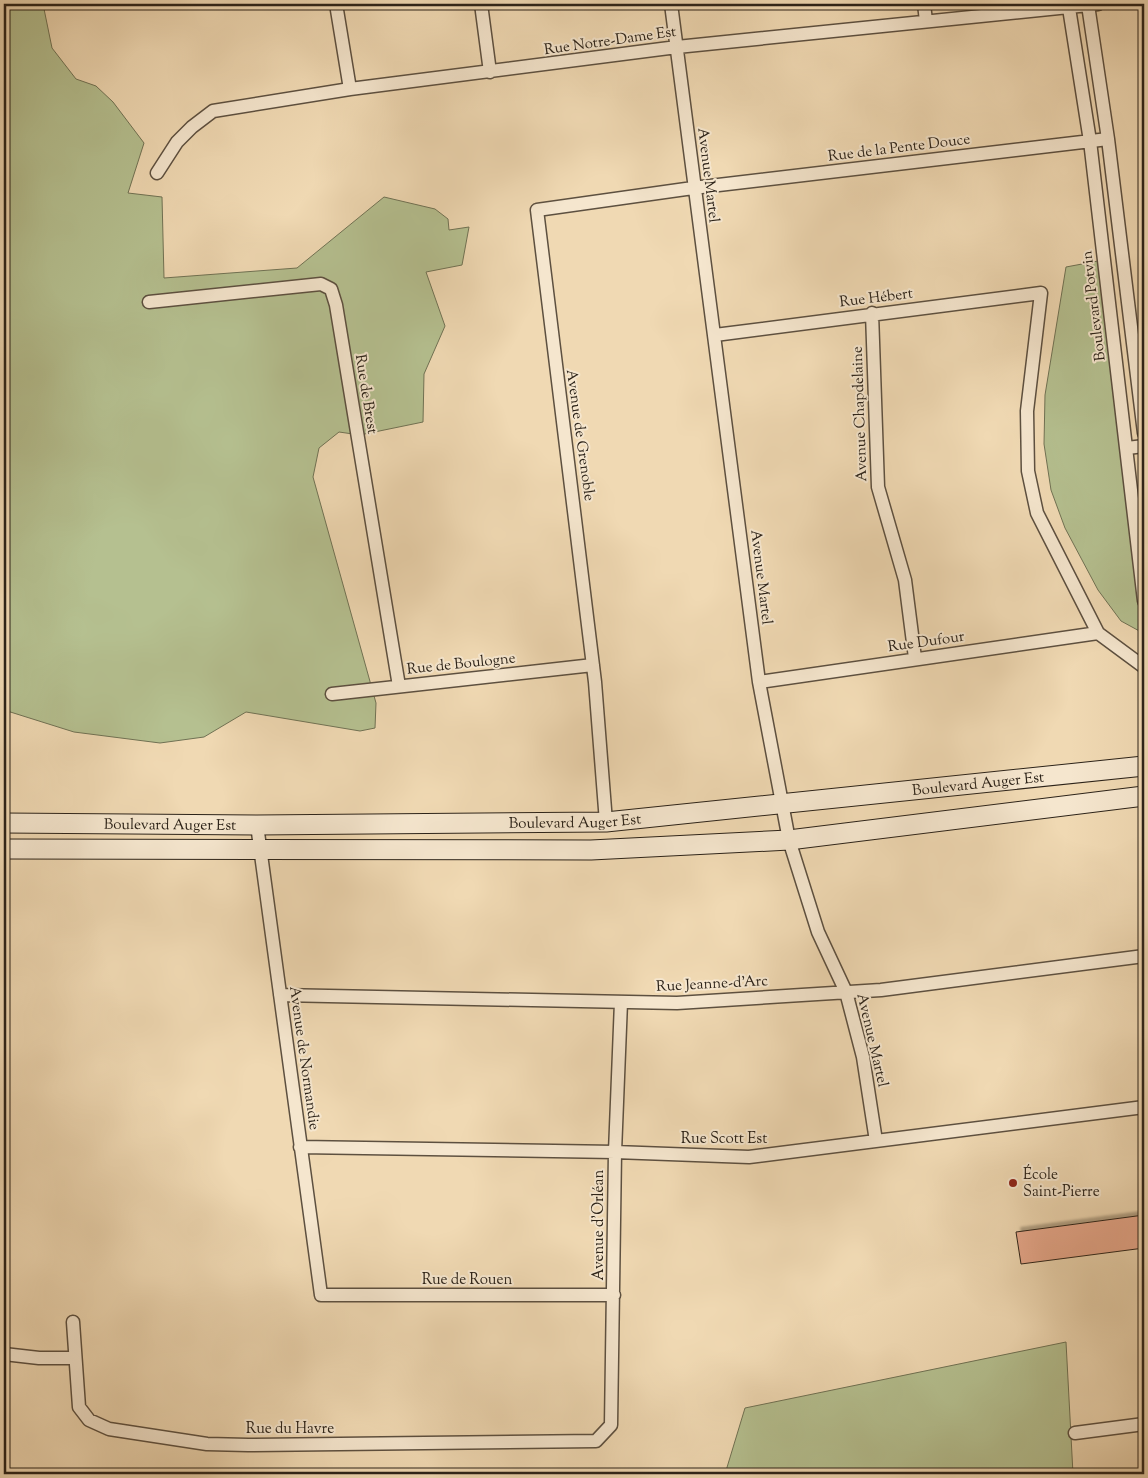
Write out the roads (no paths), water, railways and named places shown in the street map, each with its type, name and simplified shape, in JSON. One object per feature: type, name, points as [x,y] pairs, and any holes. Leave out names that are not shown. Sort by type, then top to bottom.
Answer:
[{"type":"main road","name":"Boulevard Auger Est","points":[[4,823],[257,825],[606,822],[1144,766]]},
{"type":"main road","name":"Boulevard Auger Est","points":[[4,849],[591,850],[789,840],[1144,796]]},
{"type":"street","points":[[336,4],[350,90]]},
{"type":"street","points":[[481,4],[490,72]]},
{"type":"street","name":"Avenue Martel","points":[[671,4],[693,188],[715,335],[759,682],[789,840],[818,932],[846,992],[863,1057],[876,1141]]},
{"type":"street","points":[[924,4],[926,21]]},
{"type":"street","points":[[1093,4],[1144,433]]},
{"type":"street","name":"Rue Notre-Dame Est","points":[[157,173],[178,142],[192,127],[213,111],[350,90],[677,47],[1069,8],[1093,4]]},
{"type":"street","name":"Boulevard Potvin","points":[[1069,8],[1090,141],[1144,602]]},
{"type":"street","name":"Rue de la Pente Douce","points":[[693,188],[1108,139]]},
{"type":"street","name":"Avenue de Grenoble","points":[[606,822],[593,665],[537,210],[693,188]]},
{"type":"street","name":"Rue de Brest","points":[[150,302],[321,284],[330,290],[336,305],[399,686]]},
{"type":"street","name":"Rue Hébert","points":[[715,335],[872,313],[1042,293],[1027,411],[1028,471],[1037,513],[1098,633]]},
{"type":"street","name":"Avenue Chapdelaine","points":[[872,313],[878,487],[905,580],[915,658]]},
{"type":"street","points":[[1111,319],[1129,317]]},
{"type":"street","points":[[1127,448],[1144,446]]},
{"type":"street","points":[[1098,633],[1144,667]]},
{"type":"street","name":"Rue Dufour","points":[[759,682],[1098,633]]},
{"type":"street","name":"Rue de Boulogne","points":[[332,694],[593,665]]},
{"type":"street","name":"Avenue de Normandie","points":[[257,825],[321,1295]]},
{"type":"street","name":"Rue Jeanne-d'Arc","points":[[280,996],[677,1003],[880,990],[1144,956]]},
{"type":"street","name":"Avenue d'Orléan","points":[[596,1441],[611,1424],[615,1152],[621,1002]]},
{"type":"street","name":"Rue Scott Est","points":[[300,1147],[615,1152],[749,1157],[1144,1107]]},
{"type":"street","name":"Rue de Rouen","points":[[321,1295],[614,1295]]},
{"type":"street","name":"Rue du Havre","points":[[73,1322],[79,1407],[89,1420],[109,1429],[208,1444],[248,1445],[596,1441]]},
{"type":"street","points":[[4,1354],[39,1358],[75,1358]]},
{"type":"street","points":[[1075,1433],[1144,1424]]},
{"type":"place","name":"École Saint-Pierre","points":[[1013,1183]]}]
